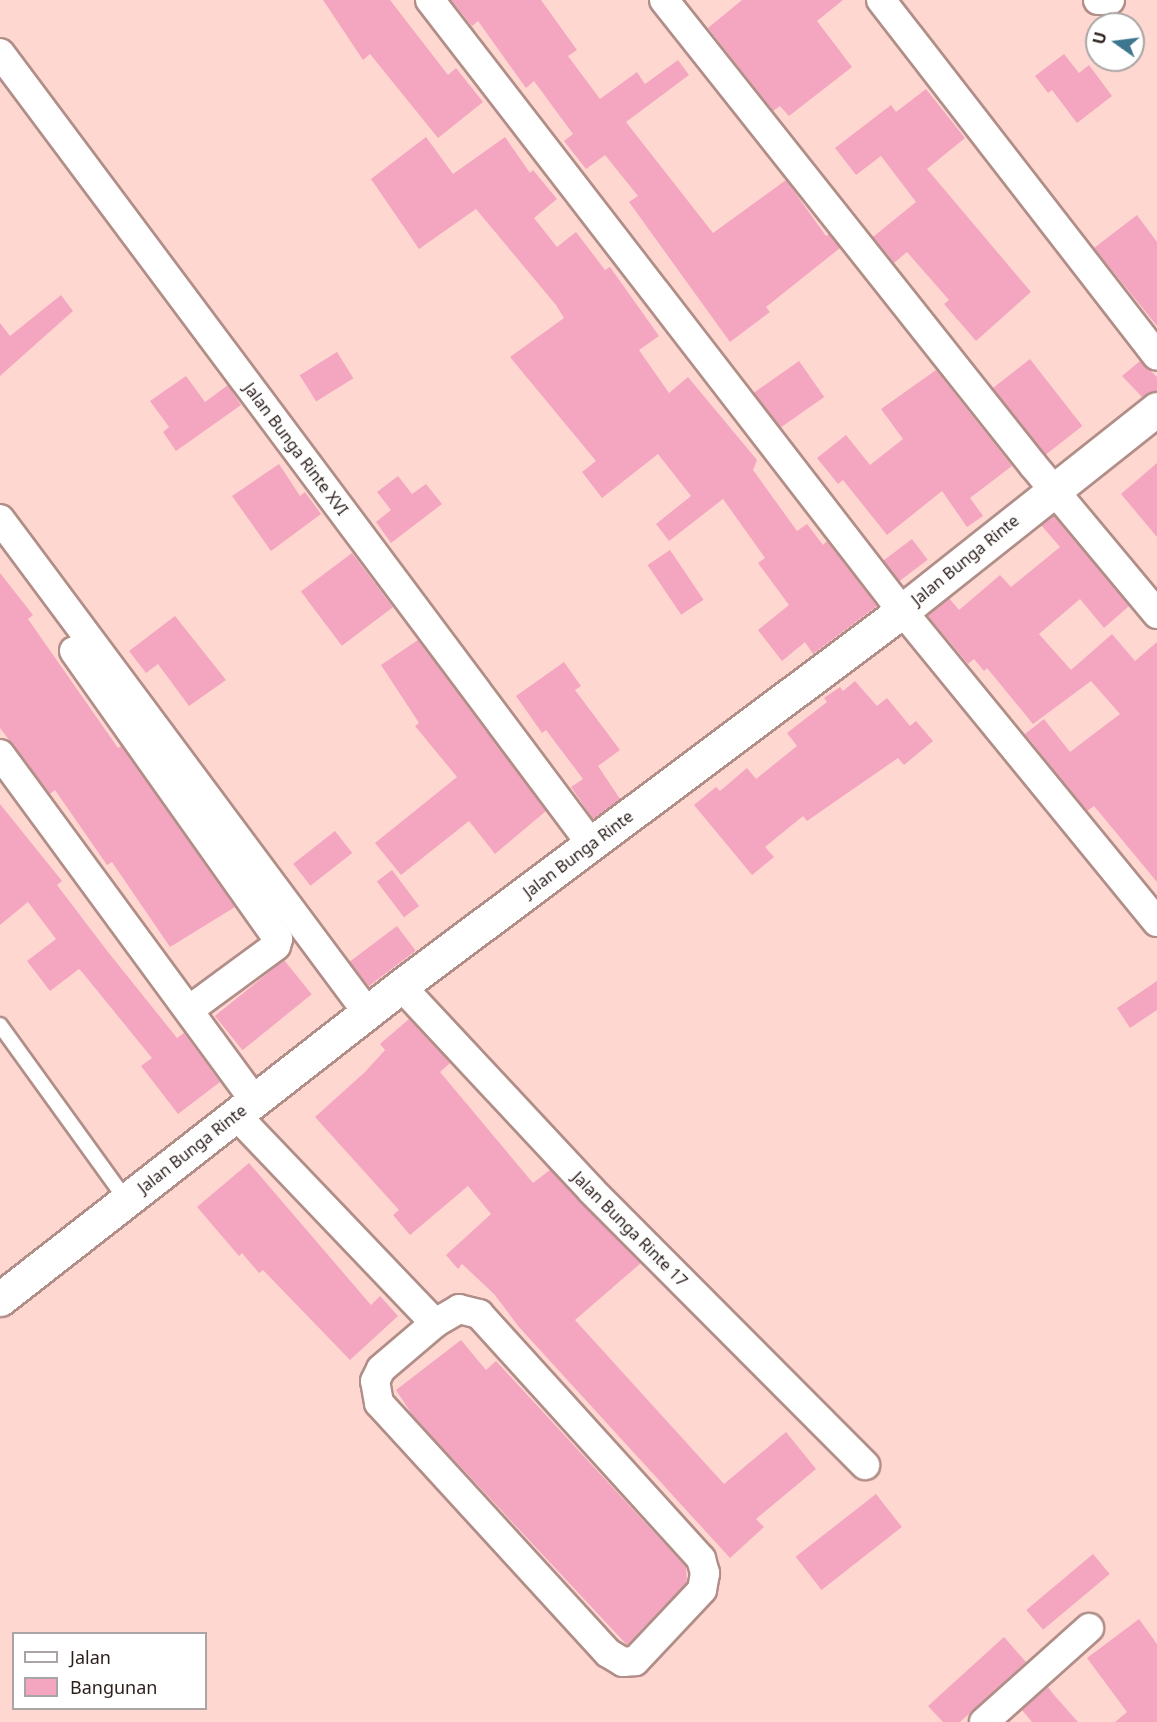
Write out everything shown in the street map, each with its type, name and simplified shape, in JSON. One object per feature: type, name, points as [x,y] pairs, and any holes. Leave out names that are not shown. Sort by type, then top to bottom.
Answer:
[{"type":"street","points":[[430,0],[902,611],[1157,922]]},
{"type":"street","points":[[664,0],[1053,489],[1157,614]]},
{"type":"street","points":[[881,0],[1157,356]]},
{"type":"street","points":[[1098,0],[1110,0]]},
{"type":"street","name":"Jalan Bunga Rinte XVI","points":[[0,53],[591,844]]},
{"type":"street","name":"Jalan Bunga Rinte","points":[[0,1299],[401,986],[902,611],[1053,489],[1157,409]]},
{"type":"street","points":[[0,519],[367,1012]]},
{"type":"street","points":[[0,548],[276,934],[276,946],[189,1010]]},
{"type":"street","points":[[0,754],[189,1010],[245,1108],[435,1323]]},
{"type":"street","name":"Jalan Bunga Rinte 17","points":[[401,986],[592,1191],[865,1465]]},
{"type":"street","points":[[459,1309],[479,1314],[701,1559],[705,1573],[702,1590],[635,1661],[623,1662],[608,1653],[380,1403],[375,1381],[381,1369],[435,1323],[459,1309]]},
{"type":"street","points":[[984,1722],[1089,1628]]},
{"type":"lane","points":[[0,1025],[126,1200]]},
{"type":"building","points":[[323,0],[390,0],[448,75],[456,68],[483,102],[438,138],[370,54],[363,60]]},
{"type":"building","points":[[451,0],[541,0],[577,50],[568,56],[600,99],[637,72],[645,84],[678,60],[689,75],[626,122],[713,233],[786,180],[826,236],[829,234],[840,248],[766,307],[770,312],[730,342],[629,202],[638,196],[605,155],[586,169],[564,141],[573,134],[534,81],[526,88],[478,21],[472,26]]},
{"type":"building","points":[[742,0],[843,0],[817,21],[852,67],[789,116],[780,106],[773,111],[708,28]]},
{"type":"building","points":[[1064,54],[1079,73],[1085,68],[1085,72],[1094,72],[1112,96],[1077,123],[1052,90],[1048,93],[1035,76]]},
{"type":"building","points":[[926,89],[965,138],[927,169],[1031,292],[976,341],[944,304],[949,300],[907,252],[894,263],[873,237],[916,202],[881,156],[856,175],[835,148],[891,105],[896,112]]},
{"type":"building","points":[[426,137],[453,174],[505,137],[530,173],[533,170],[557,199],[534,218],[557,247],[576,232],[605,270],[610,267],[659,336],[639,350],[669,393],[688,377],[757,460],[753,470],[797,531],[807,524],[823,545],[827,541],[877,606],[813,654],[805,642],[782,661],[758,630],[789,605],[758,563],[765,558],[723,499],[669,541],[656,524],[691,496],[658,454],[602,498],[582,472],[596,461],[510,357],[564,318],[556,305],[476,209],[419,249],[371,179]]},
{"type":"building","points":[[1137,215],[1157,242],[1157,326],[1094,248]]},
{"type":"building","points":[[61,295],[73,311],[0,376],[0,323],[10,336]]},
{"type":"building","points":[[337,352],[353,378],[316,402],[300,375]]},
{"type":"building","points":[[1030,359],[1082,426],[1045,455],[993,388]]},
{"type":"building","points":[[799,361],[824,397],[779,429],[754,393]]},
{"type":"building","points":[[1140,361],[1157,377],[1157,391],[1142,397],[1122,376]]},
{"type":"building","points":[[936,370],[1012,466],[970,498],[983,516],[967,527],[942,491],[887,535],[843,480],[838,484],[817,458],[846,435],[870,465],[903,439],[881,409]]},
{"type":"building","points":[[186,376],[205,402],[228,385],[241,405],[176,451],[163,432],[169,427],[150,401]]},
{"type":"building","points":[[1157,463],[1157,537],[1121,494]]},
{"type":"building","points":[[279,464],[300,496],[305,492],[321,514],[271,551],[232,496]]},
{"type":"building","points":[[398,476],[412,494],[426,484],[442,504],[391,543],[376,522],[391,510],[377,492]]},
{"type":"building","points":[[1053,515],[1129,606],[1104,628],[1080,599],[1039,634],[1071,670],[1112,634],[1135,661],[1157,642],[1157,882],[1094,806],[1087,811],[1025,734],[1044,719],[1070,752],[1120,714],[1091,681],[1033,724],[987,668],[984,671],[974,659],[968,664],[927,615],[949,598],[959,610],[1000,575],[1011,587],[1060,547],[1041,525]]},
{"type":"building","points":[[912,539],[928,560],[899,581],[883,561]]},
{"type":"building","points":[[670,550],[704,600],[681,615],[648,565]]},
{"type":"building","points":[[352,553],[393,607],[342,646],[301,592]]},
{"type":"building","points":[[0,573],[33,615],[28,619],[118,748],[121,746],[235,907],[170,947],[112,862],[107,865],[55,790],[50,794],[0,728]]},
{"type":"building","points":[[175,616],[226,680],[189,706],[158,664],[146,673],[129,651]]},
{"type":"building","points":[[418,640],[546,811],[495,854],[469,821],[401,875],[375,843],[457,777],[415,726],[419,723],[381,665]]},
{"type":"building","points":[[564,662],[581,686],[575,690],[620,750],[598,766],[620,799],[593,819],[571,787],[583,779],[546,730],[542,733],[516,696]]},
{"type":"building","points":[[855,681],[877,706],[887,698],[910,726],[916,721],[933,741],[904,765],[898,758],[807,821],[803,816],[765,847],[774,857],[752,875],[694,805],[716,787],[720,791],[747,768],[756,779],[797,746],[787,733],[827,702],[824,698],[840,687],[843,691]]},
{"type":"building","points":[[0,804],[62,881],[57,885],[108,952],[177,1038],[184,1033],[220,1082],[178,1114],[141,1066],[152,1058],[82,972],[79,969],[50,991],[27,961],[56,939],[28,902],[0,925]]},
{"type":"building","points":[[335,831],[352,853],[310,886],[293,864]]},
{"type":"building","points":[[392,870],[419,906],[404,917],[377,881]]},
{"type":"building","points":[[397,926],[416,951],[369,986],[350,962]]},
{"type":"building","points":[[284,960],[312,994],[243,1050],[215,1016]]},
{"type":"building","points":[[1157,981],[1157,1010],[1130,1028],[1117,1008]]},
{"type":"building","points":[[409,1019],[450,1063],[440,1072],[533,1183],[550,1170],[641,1263],[575,1320],[724,1484],[786,1432],[816,1469],[756,1519],[764,1527],[730,1558],[519,1327],[494,1294],[462,1264],[458,1269],[446,1255],[491,1214],[468,1186],[410,1235],[393,1215],[399,1210],[315,1117],[365,1072],[385,1050],[380,1044]]},
{"type":"building","points":[[249,1163],[371,1305],[380,1296],[398,1316],[350,1360],[263,1270],[259,1273],[242,1253],[239,1256],[197,1207]]},
{"type":"building","points":[[461,1340],[486,1370],[496,1361],[686,1567],[687,1582],[627,1645],[413,1416],[396,1390]]},
{"type":"building","points":[[876,1494],[902,1527],[821,1590],[796,1557]]},
{"type":"building","points":[[1093,1554],[1110,1574],[1043,1630],[1026,1610]]},
{"type":"building","points":[[1139,1619],[1157,1644],[1157,1722],[1115,1722],[1127,1712],[1087,1658]]},
{"type":"building","points":[[1004,1637],[1026,1662],[960,1722],[943,1722],[928,1706]]},
{"type":"building","points":[[1048,1687],[1078,1722],[1032,1722],[1022,1710]]}]
